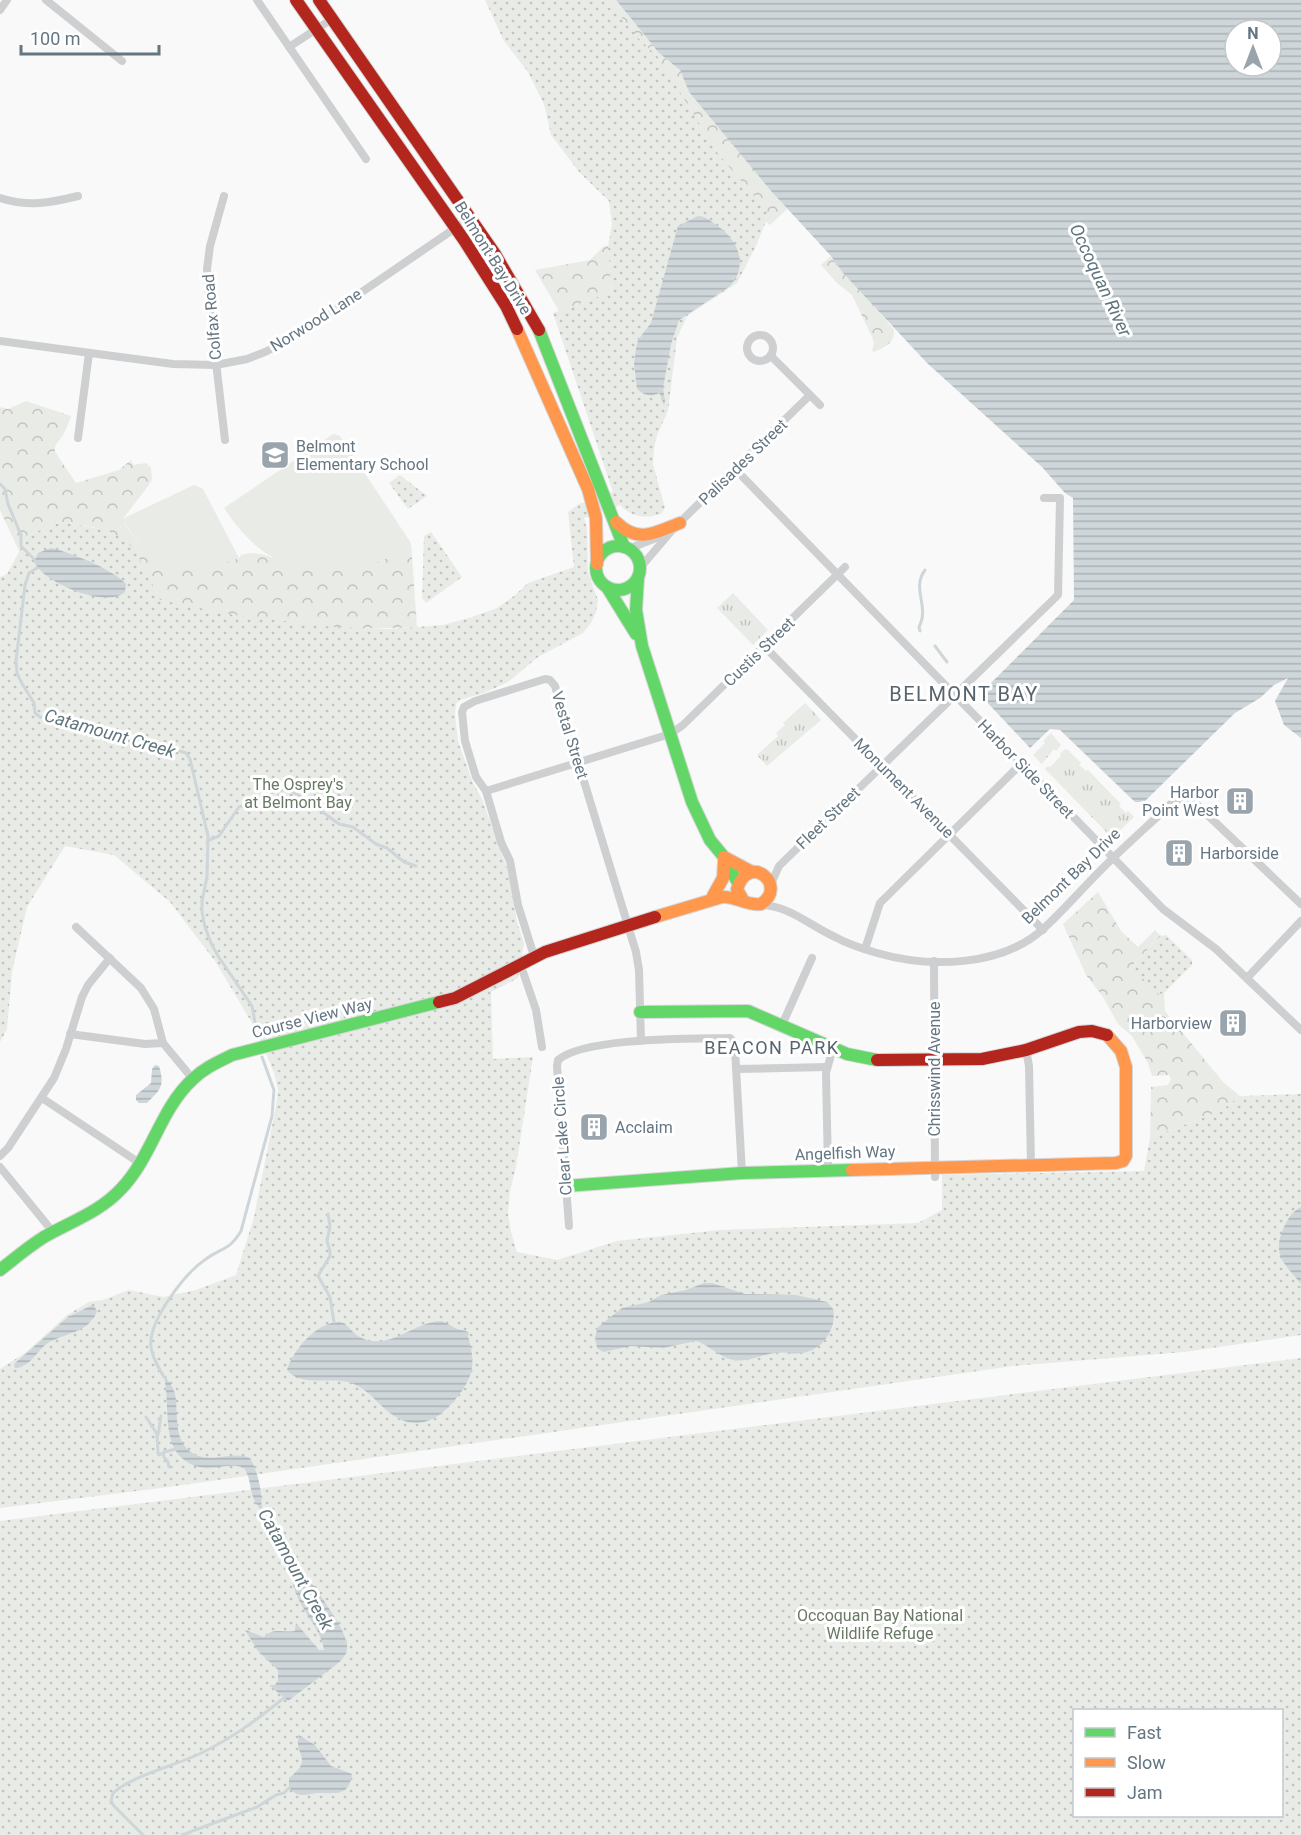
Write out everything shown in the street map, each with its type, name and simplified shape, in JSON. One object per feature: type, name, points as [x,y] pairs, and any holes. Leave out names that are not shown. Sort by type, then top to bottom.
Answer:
[{"type":"street","points":[[0,10],[8,0]]},
{"type":"street","points":[[46,0],[122,61]]},
{"type":"street","points":[[257,0],[366,159]]},
{"type":"street","name":"Belmont Bay Drive","points":[[296,0],[456,228],[506,306],[588,489],[596,519],[597,574],[631,624],[642,646]]},
{"type":"street","name":"Belmont Bay Drive","points":[[319,0],[511,279],[537,326],[626,548],[638,558],[636,610],[642,646],[697,816],[724,857],[743,900],[752,905],[787,909],[834,937],[898,958],[934,961],[969,960],[993,956],[1023,943],[1043,930],[1112,858],[1173,802],[1183,798],[1195,803],[1301,904]]},
{"type":"street","points":[[289,47],[332,19]]},
{"type":"street","points":[[0,198],[27,204],[42,204],[78,196]]},
{"type":"street","name":"Colfax Road","points":[[224,196],[210,246],[207,269],[225,440]]},
{"type":"street","name":"Norwood Lane","points":[[0,341],[173,364],[216,365],[247,359],[286,342],[470,218]]},
{"type":"street","points":[[78,438],[88,353]]},
{"type":"street","points":[[771,356],[820,405]]},
{"type":"street","name":"Palisades Street","points":[[639,573],[677,526],[810,395]]},
{"type":"street","name":"Harbor Side Street","points":[[736,470],[1163,909],[1215,949],[1301,1030]]},
{"type":"street","name":"Fleet Street","points":[[771,887],[779,866],[1058,595],[1060,498],[1044,498]]},
{"type":"street","points":[[611,513],[623,530],[640,536],[655,534],[677,526]]},
{"type":"street","name":"Palisades Street","points":[[626,548],[656,538],[677,526]]},
{"type":"street","points":[[597,564],[600,556],[607,550],[615,547],[626,548]]},
{"type":"street","name":"Custis Street","points":[[670,734],[683,725],[845,567]]},
{"type":"street","points":[[607,587],[624,590],[632,585],[639,573]]},
{"type":"street","name":"Monument Avenue","points":[[764,646],[1043,930]]},
{"type":"street","name":"Vestal Street","points":[[534,956],[518,905],[510,861],[501,842],[486,790],[477,780],[465,741],[462,718],[464,707],[475,701],[539,680],[554,682],[628,925]]},
{"type":"street","points":[[486,790],[670,734]]},
{"type":"street","points":[[865,949],[880,903],[1021,764]]},
{"type":"street","points":[[708,899],[723,878],[724,857]]},
{"type":"street","name":"Belmont Bay Drive","points":[[724,857],[765,875],[787,909]]},
{"type":"street","name":"Fleet Street","points":[[755,872],[779,866]]},
{"type":"street","points":[[738,885],[742,876],[755,872]]},
{"type":"street","name":"Course View Way","points":[[708,899],[725,889],[738,885]]},
{"type":"street","points":[[759,904],[767,899],[771,887]]},
{"type":"street","name":"Course View Way","points":[[0,1270],[53,1232],[96,1210],[110,1200],[141,1164],[175,1099],[192,1078],[217,1061],[232,1055],[455,998],[534,956],[708,899],[727,897],[743,900]]},
{"type":"street","points":[[1247,978],[1301,921]]},
{"type":"street","points":[[628,925],[639,970],[640,1041]]},
{"type":"street","points":[[76,927],[148,997],[159,1022],[163,1043],[192,1078]]},
{"type":"street","points":[[0,1156],[42,1098],[61,1063],[82,997],[88,985],[110,958]]},
{"type":"street","points":[[782,1025],[812,958]]},
{"type":"street","name":"Chrisswind Avenue","points":[[934,961],[935,1172]]},
{"type":"street","points":[[520,963],[536,1010],[542,1047]]},
{"type":"street","points":[[640,1012],[741,1010],[864,1059],[975,1060],[1026,1050],[1029,1066],[1031,1165]]},
{"type":"street","name":"Angelfish Way","points":[[566,1186],[741,1173],[828,1170],[935,1172],[1031,1165],[1116,1163],[1125,1160],[1127,1153],[1126,1066],[1121,1051],[1110,1036],[1099,1031],[1079,1032],[1026,1050]]},
{"type":"street","points":[[70,1034],[145,1044],[163,1043]]},
{"type":"street","name":"Clear Lake Circle","points":[[569,1226],[558,1059],[564,1054],[598,1045],[730,1038],[734,1042],[741,1173]]},
{"type":"street","points":[[828,1170],[826,1067],[833,1048]]},
{"type":"street","points":[[736,1070],[826,1067]]},
{"type":"street","points":[[42,1098],[141,1164]]},
{"type":"street","points":[[0,1167],[53,1232]]},
{"type":"green space","name":"The Osprey's at Belmont Bay","points":[[485,0],[608,0],[637,37],[660,59],[715,150],[769,214],[737,283],[687,316],[677,338],[668,411],[657,435],[654,449],[653,464],[665,508],[661,514],[644,517],[629,512],[620,505],[584,518],[587,528],[588,573],[598,600],[591,623],[583,633],[538,657],[508,682],[484,693],[460,700],[456,704],[458,741],[508,871],[517,922],[524,943],[518,978],[491,992],[493,1059],[533,1057],[508,1214],[517,1252],[557,1260],[617,1241],[720,1230],[918,1223],[942,1210],[942,1175],[1144,1171],[1150,1138],[1221,1111],[1240,1096],[1301,1094],[1301,1335],[1184,1352],[1013,1366],[169,1487],[0,1508],[0,1369],[25,1353],[67,1315],[89,1302],[103,1300],[129,1290],[163,1297],[196,1290],[236,1275],[254,1217],[278,1090],[274,1073],[258,1033],[215,961],[170,902],[114,855],[65,846],[27,907],[12,972],[7,1029],[0,1042],[0,577],[7,574],[28,535],[61,522],[111,531],[134,548],[160,600],[234,615],[333,627],[388,629],[443,625],[472,617],[497,608],[528,583],[574,567],[568,512],[579,504],[613,492],[553,313],[612,292],[608,246],[612,224],[609,201],[580,173],[551,135],[544,104],[528,72],[504,41]]},
{"type":"green space","points":[[575,0],[616,0],[659,53],[680,70],[689,92],[787,209],[770,225],[764,220]]},
{"type":"green space","points":[[604,246],[608,246],[612,292],[559,311],[535,270],[590,260]]},
{"type":"green space","points":[[831,256],[843,273],[894,330],[891,341],[874,352],[872,350],[873,339],[852,295],[837,283],[821,265]]},
{"type":"green space","points":[[26,401],[71,416],[56,445],[55,452],[76,483],[119,470],[131,460],[133,465],[146,463],[151,468],[152,479],[149,485],[122,520],[146,550],[159,559],[186,568],[202,568],[254,553],[306,568],[338,570],[369,565],[398,552],[411,543],[417,627],[353,628],[288,623],[223,614],[160,600],[115,537],[97,528],[61,522],[28,535],[19,551],[0,510],[0,407],[8,409]]},
{"type":"green space","points":[[333,434],[340,436],[411,543],[395,554],[358,568],[319,571],[299,568],[281,562],[264,552],[242,532],[224,508]]},
{"type":"green space","points":[[400,475],[427,496],[408,509],[389,483]]},
{"type":"green space","points":[[194,485],[203,489],[239,558],[201,568],[172,566],[146,550],[122,519]]},
{"type":"green space","points":[[431,532],[462,577],[426,603],[422,598],[424,536]]},
{"type":"green space","points":[[733,593],[768,630],[753,645],[717,608]]},
{"type":"green space","points":[[805,703],[821,720],[767,766],[757,755],[778,736],[776,733],[785,725],[783,723]]},
{"type":"green space","points":[[1051,733],[1061,745],[1056,751],[1054,749],[1042,764],[1033,755]]},
{"type":"green space","points":[[1065,749],[1121,804],[1119,806],[1126,813],[1128,811],[1134,817],[1112,838],[1045,769],[1061,756],[1060,754]]},
{"type":"green space","points":[[1098,892],[1121,931],[1138,947],[1155,930],[1161,936],[1134,963],[1159,994],[1164,993],[1165,1011],[1223,1082],[1240,1096],[1221,1111],[1150,1138],[1151,1087],[1168,1085],[1171,1079],[1169,1075],[1152,1076],[1148,1063],[1132,1036],[1118,1024],[1103,997],[1086,975],[1063,924]]},
{"type":"green space","points":[[1166,935],[1192,960],[1192,965],[1164,993],[1159,994],[1134,970],[1134,963],[1161,936]]},
{"type":"green space","name":"Occoquan Bay National Wildlife Refuge","points":[[1301,1358],[1301,1835],[0,1835],[0,1521]]},
{"type":"water","name":"Occoquan River","points":[[616,0],[1301,0],[1301,738],[1284,725],[1275,701],[1288,678],[1274,685],[1260,698],[1235,713],[1144,802],[1135,802],[1060,730],[1050,729],[1030,748],[983,698],[986,688],[1074,600],[1073,498],[927,363],[843,273],[831,256],[772,192],[689,92],[680,70],[659,53]]},
{"type":"water","points":[[698,216],[709,220],[730,237],[738,253],[739,270],[729,287],[679,320],[671,344],[663,388],[664,405],[659,392],[648,395],[637,389],[634,363],[636,349],[638,340],[651,323],[678,226]]},
{"type":"water","points":[[51,548],[102,567],[126,584],[125,592],[116,596],[90,596],[50,578],[34,562],[38,553]]},
{"type":"water","points":[[155,1065],[159,1066],[162,1083],[147,1103],[139,1103],[136,1095],[151,1083],[152,1069]]},
{"type":"water","points":[[1301,1207],[1301,1284],[1284,1263],[1279,1251],[1279,1243],[1288,1219]]},
{"type":"water","points":[[704,1283],[712,1283],[745,1294],[796,1295],[827,1302],[833,1309],[831,1329],[819,1346],[807,1352],[774,1353],[744,1360],[733,1360],[696,1341],[663,1348],[631,1346],[603,1352],[597,1348],[595,1337],[598,1327],[622,1308],[649,1302],[661,1295],[686,1290]]},
{"type":"water","points":[[94,1306],[97,1311],[88,1324],[76,1332],[48,1343],[29,1362],[15,1368],[15,1363],[68,1317]]},
{"type":"water","points":[[442,1321],[469,1333],[472,1368],[464,1388],[450,1405],[433,1419],[424,1422],[415,1423],[396,1417],[354,1384],[341,1381],[307,1380],[287,1370],[295,1353],[309,1336],[335,1322],[344,1323],[358,1336],[369,1341],[380,1341],[431,1322]]},
{"type":"water","points":[[163,1374],[175,1394],[179,1435],[187,1449],[201,1457],[208,1458],[237,1455],[250,1458],[259,1483],[261,1509],[254,1500],[244,1468],[239,1466],[199,1467],[186,1461],[177,1452],[171,1441]]},
{"type":"water","points":[[286,1550],[331,1610],[347,1644],[345,1656],[339,1662],[288,1701],[269,1685],[275,1685],[278,1680],[278,1670],[258,1651],[245,1630],[264,1637],[275,1631],[295,1631],[296,1623],[319,1650],[324,1650],[320,1636],[301,1605],[296,1592]]},
{"type":"water","points":[[299,1735],[315,1745],[331,1766],[352,1774],[351,1781],[345,1790],[337,1793],[304,1795],[297,1794],[289,1788],[289,1778],[301,1766],[302,1761]]},
{"type":"waterway","points":[[0,484],[5,489],[8,504],[21,535],[21,546],[34,559]]},
{"type":"waterway","name":"Catamount Creek","points":[[37,568],[29,573],[25,585],[16,661],[17,673],[34,703],[35,713],[40,717],[67,720],[186,753],[190,759],[208,836],[207,877],[202,901],[205,927],[218,956],[252,1006],[257,1033]]},
{"type":"waterway","points":[[920,631],[923,612],[920,584],[925,570]]},
{"type":"waterway","points":[[935,646],[947,662]]},
{"type":"waterway","points":[[209,840],[219,836],[239,807],[255,802],[266,794],[289,790],[339,824],[353,827],[376,844],[387,848],[404,862],[416,866]]},
{"type":"waterway","name":"Catamount Creek","points":[[164,1377],[154,1359],[151,1347],[155,1324],[170,1298],[188,1275],[206,1259],[229,1245],[241,1231],[272,1116],[274,1090],[262,1057]]},
{"type":"waterway","points":[[328,1214],[330,1226],[327,1241],[330,1256],[318,1276],[330,1297],[334,1322]]},
{"type":"waterway","points":[[157,1437],[161,1416]]},
{"type":"waterway","points":[[146,1417],[157,1434],[158,1454],[176,1449]]},
{"type":"waterway","points":[[163,1454],[169,1467]]},
{"type":"waterway","name":"Catamount Creek","points":[[260,1506],[287,1552]]},
{"type":"waterway","name":"Catamount Creek","points":[[143,1835],[114,1806],[111,1801],[113,1793],[131,1781],[221,1743],[285,1697]]},
{"type":"waterway","points":[[182,1835],[257,1807],[289,1788]]},
{"type":"traffic: fast","points":[[539,330],[624,547]]},
{"type":"traffic: fast","points":[[618,546],[633,553],[640,568],[633,583],[618,590],[603,583],[596,568],[603,553],[618,546]]},
{"type":"traffic: fast","points":[[638,578],[636,610],[642,646],[692,802],[710,840],[724,857],[738,883]]},
{"type":"traffic: fast","points":[[607,587],[636,634]]},
{"type":"traffic: fast","points":[[0,1270],[38,1241],[113,1197],[141,1163],[172,1104],[193,1079],[206,1068],[232,1055],[439,1002]]},
{"type":"traffic: fast","points":[[640,1012],[748,1011],[847,1054],[877,1060]]},
{"type":"traffic: fast","points":[[566,1186],[742,1173],[852,1170]]},
{"type":"traffic: slow","points":[[517,329],[588,489],[596,518],[597,564]]},
{"type":"traffic: slow","points":[[616,522],[624,529],[639,535],[655,533],[680,523]]},
{"type":"traffic: slow","points":[[724,857],[752,872]]},
{"type":"traffic: slow","points":[[713,896],[723,878],[724,861]]},
{"type":"traffic: slow","points":[[655,917],[722,897],[761,904],[768,897],[771,889],[769,881],[757,872],[750,873],[743,878],[737,889],[743,900]]},
{"type":"traffic: slow","points":[[852,1170],[1123,1161],[1126,1156],[1126,1067],[1121,1051],[1107,1035]]},
{"type":"traffic: jam","points":[[296,0],[464,240],[506,306],[517,329]]},
{"type":"traffic: jam","points":[[319,0],[495,254],[539,330]]},
{"type":"traffic: jam","points":[[439,1002],[455,998],[545,952],[655,917]]},
{"type":"traffic: jam","points":[[877,1060],[982,1059],[1026,1050],[1079,1032],[1092,1031],[1107,1035]]},
{"type":"place","name":"Belmont Elementary School","points":[[275,455]]},
{"type":"place","name":"Harbor Point West","points":[[1240,801]]},
{"type":"place","name":"Harborside","points":[[1179,853]]},
{"type":"place","name":"Harborview","points":[[1233,1023]]},
{"type":"place","name":"Acclaim","points":[[594,1127]]},
{"type":"district","name":"BELMONT BAY","points":[[964,694]]},
{"type":"district","name":"BEACON PARK","points":[[772,1047]]}]
